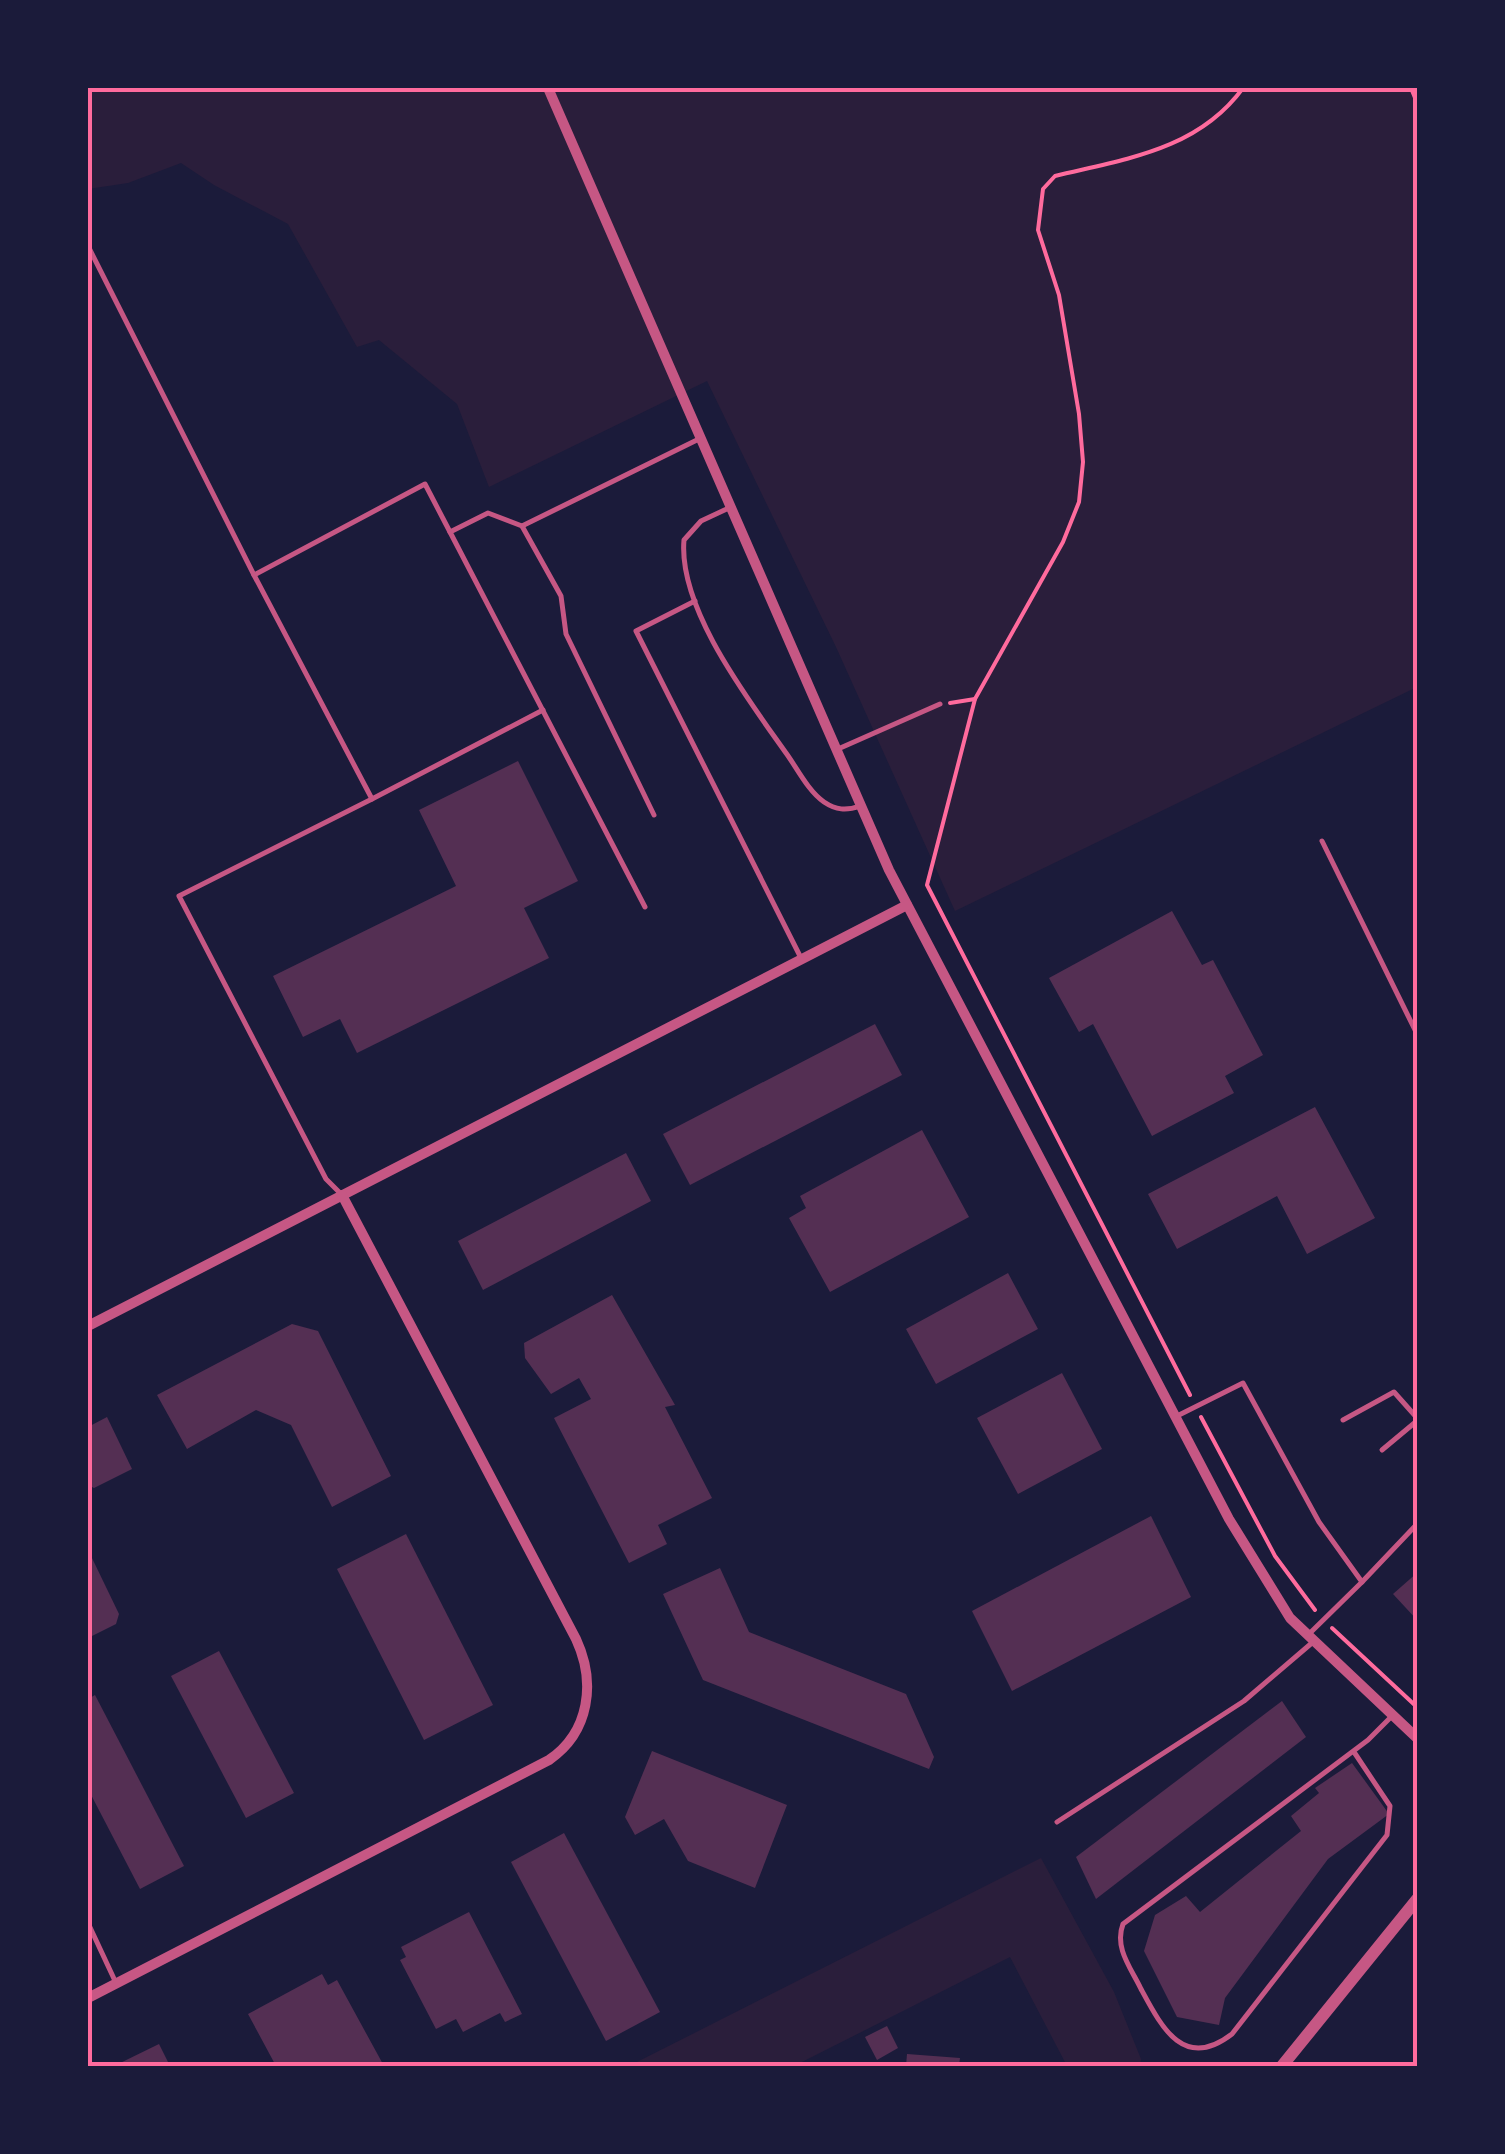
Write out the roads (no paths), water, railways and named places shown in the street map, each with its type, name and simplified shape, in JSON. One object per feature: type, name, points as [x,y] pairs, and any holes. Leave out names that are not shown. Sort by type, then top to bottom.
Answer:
[{"type":"street","points":[[548,88],[907,905],[1175,1417],[1259,1572],[1310,1639],[1418,1739]]},
{"type":"street","points":[[88,1326],[907,905]]},
{"type":"street","points":[[88,1998],[548,1760],[570,1740],[586,1707],[589,1681],[583,1654],[342,1195]]},
{"type":"street","points":[[1288,2064],[1418,1898]]},
{"type":"lane","points":[[88,246],[372,800]]},
{"type":"lane","points":[[522,526],[700,438]]},
{"type":"lane","points":[[254,575],[426,484],[645,906]]},
{"type":"lane","points":[[731,507],[701,521],[684,540],[684,563],[695,601],[743,692],[816,795],[837,808],[863,806]]},
{"type":"lane","points":[[450,532],[488,513],[522,526],[561,596],[566,634],[654,815]]},
{"type":"lane","points":[[695,601],[636,631],[801,958]]},
{"type":"lane","points":[[838,748],[940,704]]},
{"type":"lane","points":[[342,1195],[326,1180],[179,896],[543,710]]},
{"type":"lane","points":[[1322,841],[1418,1036]]},
{"type":"lane","points":[[1175,1417],[1244,1383],[1319,1522],[1362,1582]]},
{"type":"lane","points":[[1343,1420],[1394,1392],[1418,1419],[1382,1450]]},
{"type":"lane","points":[[1057,1822],[1244,1700],[1310,1639],[1418,1523]]},
{"type":"lane","points":[[1354,1752],[1390,1806],[1387,1835],[1232,2034],[1206,2048],[1184,2045],[1162,2028],[1122,1951],[1123,1924],[1354,1752],[1392,1716]]},
{"type":"lane","points":[[88,1923],[116,1983]]}]
